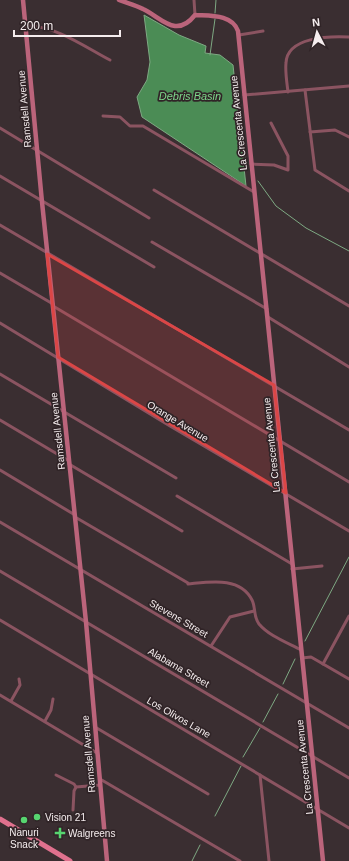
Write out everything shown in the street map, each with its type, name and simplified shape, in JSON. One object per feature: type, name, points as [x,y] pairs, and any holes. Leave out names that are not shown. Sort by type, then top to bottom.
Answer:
[{"type":"main road","points":[[0,819],[70,861]]},
{"type":"street","name":"Ramsdell Avenue","points":[[23,0],[42,202],[81,570],[107,861]]},
{"type":"street","points":[[119,0],[144,9],[172,26],[185,24],[195,15],[194,0]]},
{"type":"street","name":"La Crescenta Avenue","points":[[195,15],[228,20],[237,27],[323,861]]},
{"type":"street","points":[[26,26],[37,26],[53,30],[110,60]]},
{"type":"street","points":[[238,35],[263,31]]},
{"type":"street","points":[[288,92],[286,64],[287,55],[293,48],[301,42],[311,40],[349,37]]},
{"type":"street","points":[[244,95],[349,86]]},
{"type":"street","points":[[305,90],[315,170],[349,191]]},
{"type":"street","points":[[103,116],[120,117],[130,126],[143,126],[254,192]]},
{"type":"street","points":[[251,164],[274,165],[288,170],[288,156],[270,123]]},
{"type":"street","points":[[0,128],[149,218]]},
{"type":"street","points":[[310,132],[335,130],[349,137]]},
{"type":"street","points":[[0,176],[42,202],[154,266]]},
{"type":"street","points":[[154,190],[349,306]]},
{"type":"street","points":[[0,225],[349,430]]},
{"type":"street","points":[[152,242],[266,309]]},
{"type":"street","points":[[0,273],[349,482]]},
{"type":"street","points":[[268,317],[349,367]]},
{"type":"street","name":"Orange Avenue","points":[[0,323],[349,530]]},
{"type":"street","points":[[0,374],[176,478]]},
{"type":"street","points":[[0,420],[182,531]]},
{"type":"street","points":[[0,470],[188,584],[228,582],[244,591],[251,598],[259,624],[265,630],[301,650]]},
{"type":"street","points":[[177,496],[292,566],[322,566]]},
{"type":"street","name":"Stevens Street","points":[[0,522],[349,728]]},
{"type":"street","name":"Alabama Street","points":[[0,571],[349,778]]},
{"type":"street","points":[[212,646],[230,617],[254,611]]},
{"type":"street","points":[[323,664],[349,616]]},
{"type":"street","name":"Los Olivos Lane","points":[[0,620],[349,828]]},
{"type":"street","points":[[302,658],[311,657],[349,679]]},
{"type":"street","points":[[11,701],[20,686],[19,679]]},
{"type":"street","points":[[0,695],[97,753]]},
{"type":"street","points":[[45,721],[51,710],[53,699]]},
{"type":"street","points":[[95,727],[208,794]]},
{"type":"street","points":[[56,775],[74,784],[76,787],[100,785]]},
{"type":"street","points":[[260,775],[269,861]]},
{"type":"street","points":[[100,779],[240,861]]},
{"type":"street","points":[[73,810],[74,791],[76,787]]},
{"type":"highlighted area","points":[[47,254],[159,318],[274,385],[286,493],[58,357]]},
{"type":"water","name":"Debris Basin","points":[[144,15],[179,35],[206,46],[205,53],[220,55],[233,65],[246,186],[142,117],[137,97],[147,80],[150,62]]},
{"type":"waterway","points":[[215,13],[216,0]]},
{"type":"waterway","points":[[210,55],[215,19]]},
{"type":"waterway","points":[[243,153],[246,159]]},
{"type":"waterway","points":[[258,181],[276,206],[306,228],[349,251]]},
{"type":"waterway","points":[[305,641],[349,557]]},
{"type":"waterway","points":[[283,684],[295,659]]},
{"type":"waterway","points":[[263,722],[278,694]]},
{"type":"waterway","points":[[243,757],[260,728]]},
{"type":"waterway","points":[[215,816],[241,766]]},
{"type":"waterway","points":[[192,861],[200,845]]},
{"type":"place","name":"Vision 21","points":[[37,817]]},
{"type":"place","name":"Nanuri Snack","points":[[24,820]]},
{"type":"place","name":"Walgreens","points":[[60,833]]}]
